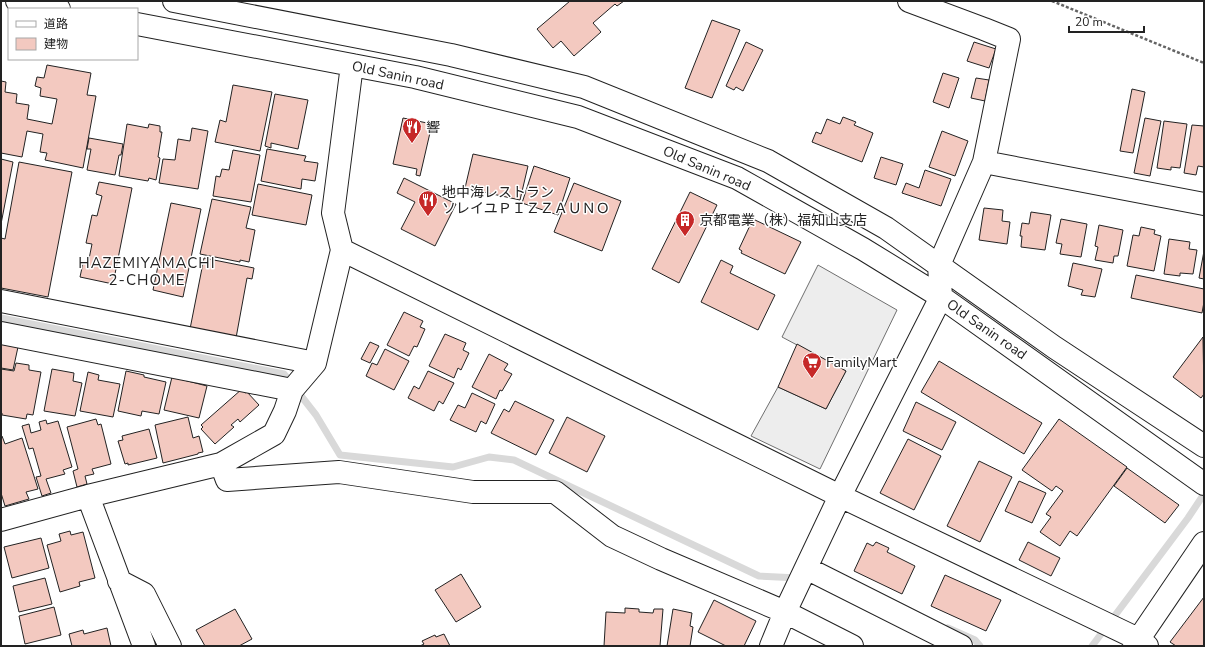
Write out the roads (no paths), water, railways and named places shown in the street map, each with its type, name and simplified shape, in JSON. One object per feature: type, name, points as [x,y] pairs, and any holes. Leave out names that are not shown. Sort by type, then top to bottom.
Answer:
[{"type":"street","points":[[18,1],[54,8]]},
{"type":"street","points":[[174,1],[451,55],[584,87],[768,161],[886,228],[1054,347],[1204,446]]},
{"type":"street","points":[[771,646],[785,612],[840,496],[941,297],[939,265],[984,162],[1009,39],[909,1]]},
{"type":"street","name":"Old Sanin road","points":[[138,24],[415,77],[578,116],[737,178],[864,249],[941,297],[1204,484]]},
{"type":"street","points":[[1,520],[88,496],[221,464],[274,434],[285,411],[292,390],[316,363],[342,250],[333,213],[352,65]]},
{"type":"street","points":[[984,162],[1204,204]]},
{"type":"street","points":[[342,250],[1140,644],[1204,542]]},
{"type":"street","points":[[1,302],[316,363]]},
{"type":"street","points":[[1,333],[292,390]]},
{"type":"street","points":[[221,464],[227,480],[339,472],[473,492],[555,492],[612,536],[661,559],[785,612],[852,646]]},
{"type":"street","points":[[88,496],[144,646]]},
{"type":"street","points":[[806,568],[961,646]]},
{"type":"street","points":[[119,581],[144,594],[170,646]]},
{"type":"waterway","points":[[1,318],[284,374],[316,415],[340,455],[453,467],[489,457],[514,460],[759,576],[798,578]]},
{"type":"waterway","points":[[1092,646],[1188,518],[1204,494]]},
{"type":"waterway","points":[[948,628],[975,640],[980,646]]},
{"type":"place","name":"響","points":[[412,144]]},
{"type":"place","name":"地中海レストラン ソレイユＰＩＺＺＡＵＮＯ","points":[[428,217]]},
{"type":"place","name":"京都電業（株）福知山支店","points":[[685,237]]},
{"type":"place","name":"FamilyMart","points":[[812,379]]},
{"type":"district","name":"HAZEMIYAMACHI 2-CHOME","points":[[147,272]]}]
